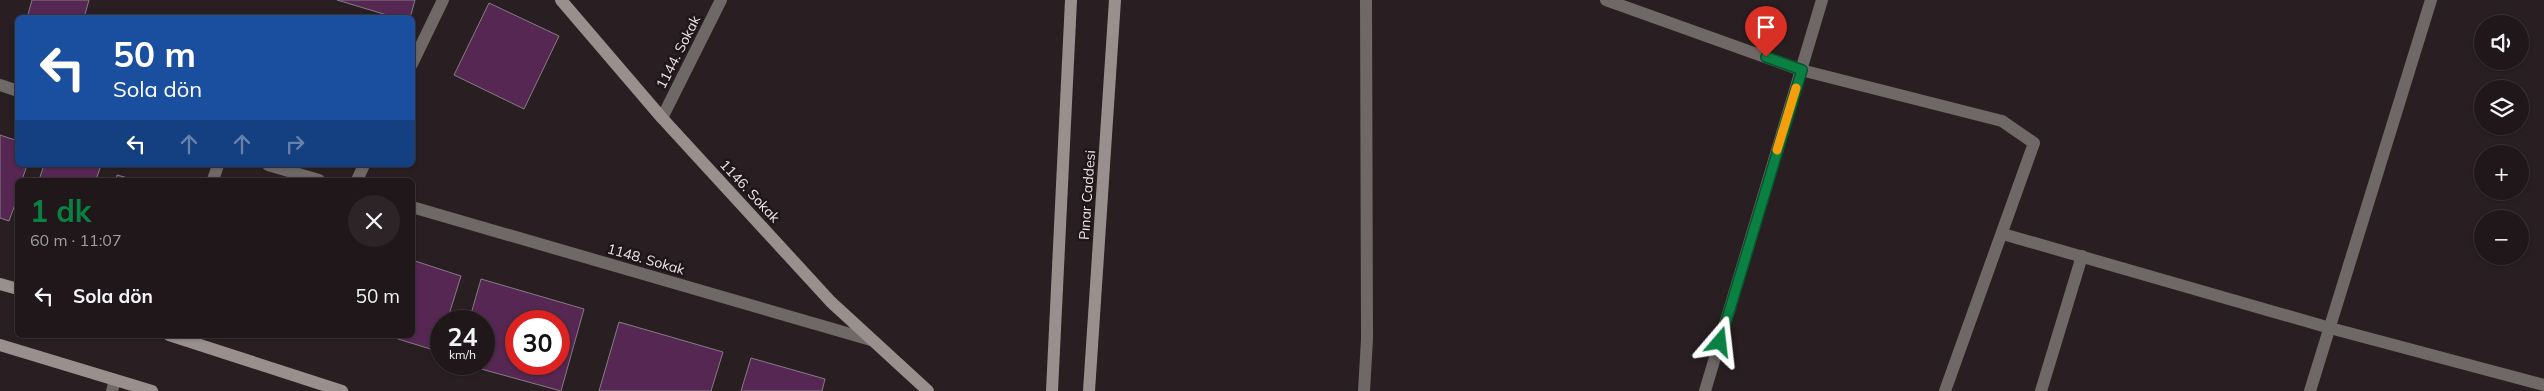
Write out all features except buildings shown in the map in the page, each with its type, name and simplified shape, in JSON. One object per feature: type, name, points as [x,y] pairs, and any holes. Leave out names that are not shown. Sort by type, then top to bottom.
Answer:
[{"type":"main road","name":"1146. Sokak","points":[[561,0],[662,118],[831,302],[928,391]]},
{"type":"main road","name":"Pınar Caddesi","points":[[1052,391],[1071,0]]},
{"type":"main road","name":"Pınar Caddesi","points":[[1089,391],[1115,0]]},
{"type":"main road","points":[[0,284],[15,288]]},
{"type":"main road","points":[[178,338],[342,391]]},
{"type":"main road","points":[[0,346],[113,386],[152,391]]},
{"type":"street","points":[[415,58],[443,0]]},
{"type":"street","name":"1144. Sokak","points":[[662,118],[721,0]]},
{"type":"street","points":[[1364,391],[1367,339],[1366,0]]},
{"type":"street","points":[[1606,0],[1802,70],[2002,121],[2034,143],[1946,391]]},
{"type":"street","points":[[1705,391],[1822,0]]},
{"type":"street","points":[[2310,391],[2431,0]]},
{"type":"street","points":[[0,85],[15,90]]},
{"type":"street","points":[[275,167],[312,178]]},
{"type":"street","name":"1148. Sokak","points":[[415,208],[871,340]]},
{"type":"street","points":[[2003,234],[2330,328],[2544,384]]},
{"type":"street","points":[[2041,391],[2082,256]]},
{"type":"slow traffic","points":[[1777,150],[1796,88]]},
{"type":"route","points":[[1720,342],[1802,70],[1766,57]]}]
